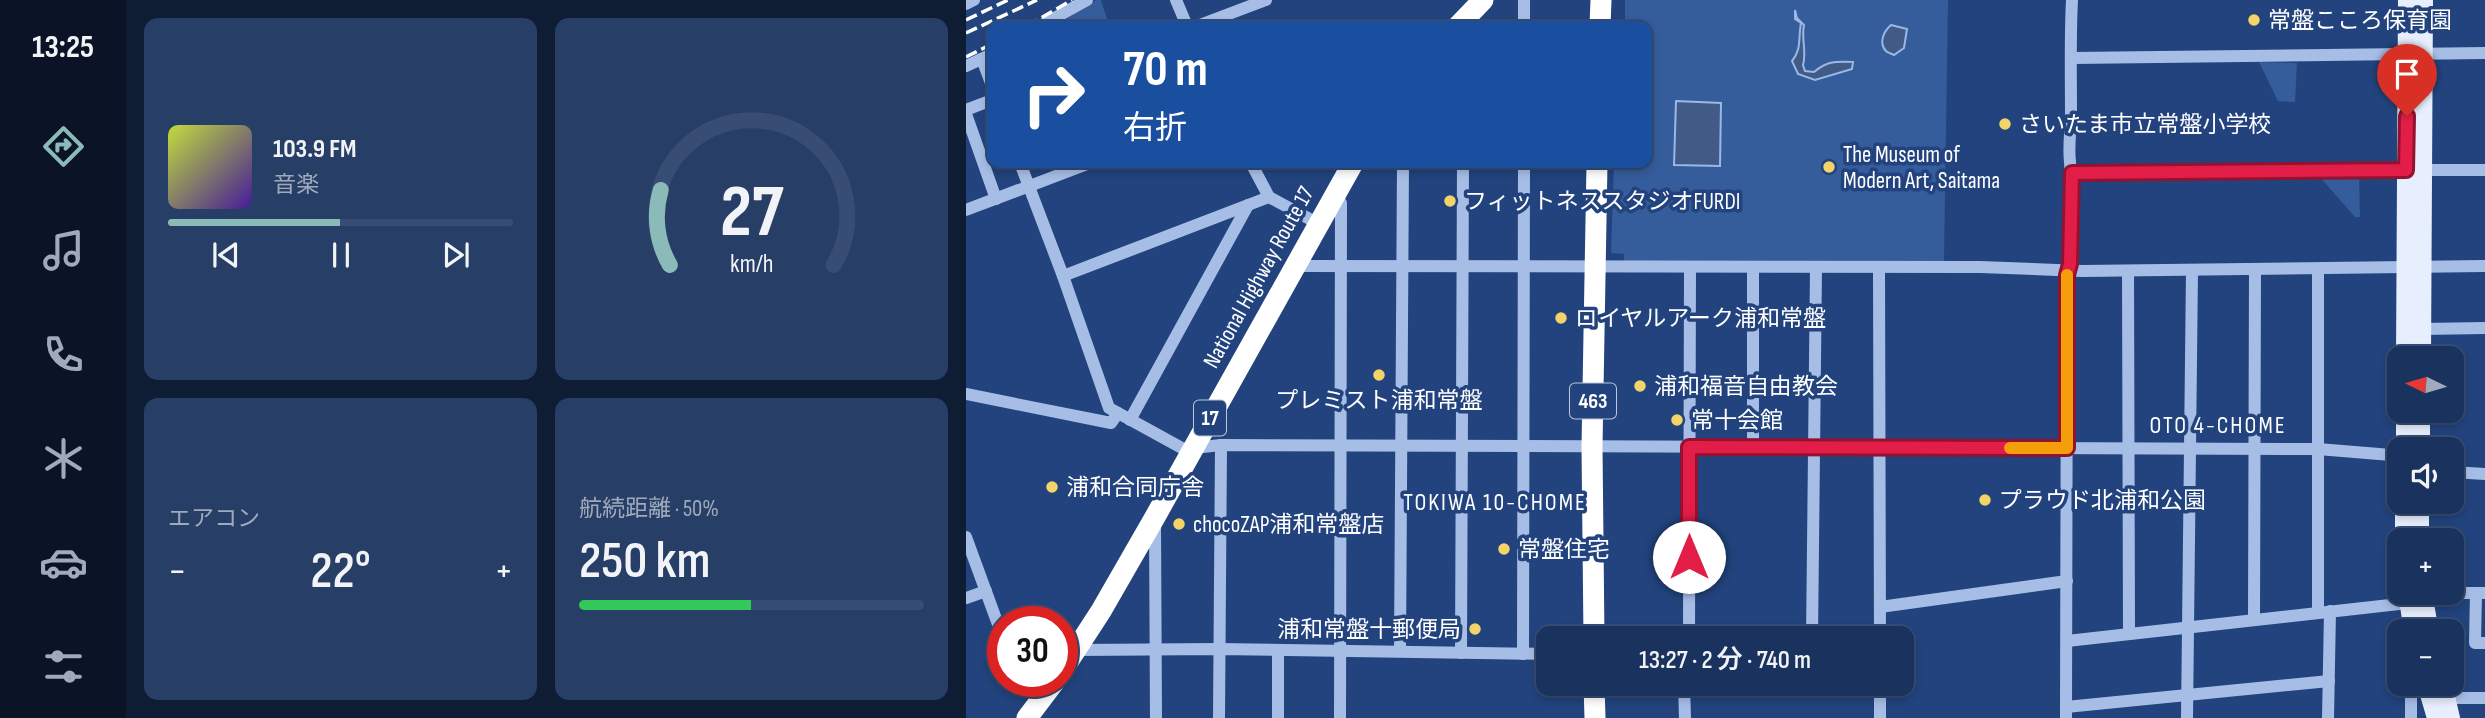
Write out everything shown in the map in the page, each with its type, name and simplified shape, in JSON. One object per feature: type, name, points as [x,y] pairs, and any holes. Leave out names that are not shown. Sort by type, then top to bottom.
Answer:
[{"type":"highway","points":[[1600,21],[1601,0]]},
{"type":"highway","name":"National Highway Route 17","points":[[1078,648],[1155,517],[1350,168]]},
{"type":"highway","name":"463","points":[[1594,626],[1592,447],[1597,168]]},
{"type":"highway","points":[[1594,696],[1595,718]]},
{"type":"highway","points":[[1027,718],[1042,698]]},
{"type":"main road","points":[[2406,0],[2415,55]]},
{"type":"main road","points":[[2418,346],[2414,329],[2415,55],[2424,0]]},
{"type":"main road","points":[[2409,346],[2414,329]]},
{"type":"main road","points":[[2430,696],[2436,718]]},
{"type":"main road","points":[[2445,696],[2451,718]]},
{"type":"street","points":[[966,4],[974,0]]},
{"type":"street","points":[[1049,21],[1087,0]]},
{"type":"street","points":[[1176,0],[1185,21]]},
{"type":"street","points":[[1211,21],[1266,0]]},
{"type":"street","points":[[1524,0],[1524,21]]},
{"type":"street","points":[[2072,0],[2066,713],[2188,695],[2329,681]]},
{"type":"street","points":[[2072,58],[2485,53]]},
{"type":"street","points":[[966,66],[987,57]]},
{"type":"street","points":[[987,102],[966,112],[996,199]]},
{"type":"street","points":[[1022,168],[1109,408],[1192,451],[1221,445],[2318,449],[2387,455]]},
{"type":"street","points":[[966,210],[1077,168]]},
{"type":"street","points":[[1254,168],[1269,197],[1317,223]]},
{"type":"street","points":[[1400,651],[1403,168]]},
{"type":"street","points":[[1461,653],[1463,168]]},
{"type":"street","points":[[1523,654],[1524,168]]},
{"type":"street","points":[[2072,173],[2485,170]]},
{"type":"street","points":[[1335,194],[1341,203],[1340,718]]},
{"type":"street","points":[[1063,276],[1269,197]]},
{"type":"street","points":[[1130,420],[1248,205]]},
{"type":"street","points":[[1294,266],[1879,267],[2128,271],[2485,266]]},
{"type":"street","points":[[1689,626],[1690,267]]},
{"type":"street","points":[[1879,267],[1880,626]]},
{"type":"street","points":[[1753,268],[1753,447]]},
{"type":"street","points":[[1812,626],[1816,268]]},
{"type":"street","points":[[2254,620],[2255,269]]},
{"type":"street","points":[[2318,269],[2318,449],[2329,681],[2328,718]]},
{"type":"street","points":[[2187,718],[2192,270]]},
{"type":"street","points":[[2128,271],[2129,634]]},
{"type":"street","points":[[2414,329],[2485,328]]},
{"type":"street","points":[[966,394],[1111,423],[1118,413]]},
{"type":"street","points":[[1219,718],[1221,445]]},
{"type":"street","points":[[2464,473],[2485,474]]},
{"type":"street","points":[[1155,517],[1156,718]]},
{"type":"street","points":[[966,537],[991,606]]},
{"type":"street","points":[[1880,607],[2067,581]]},
{"type":"street","points":[[966,598],[986,591]]},
{"type":"street","points":[[2480,593],[2475,643],[2485,643]]},
{"type":"street","points":[[2067,641],[2324,612],[2387,601]]},
{"type":"street","points":[[1078,650],[1536,654]]},
{"type":"street","points":[[1278,650],[1278,718]]},
{"type":"street","points":[[2464,694],[2485,698]]},
{"type":"street","points":[[1684,696],[1685,718]]},
{"type":"street","points":[[1880,696],[1880,718]]},
{"type":"street","points":[[2411,698],[2411,718]]},
{"type":"shaded area","points":[[1096,0],[1101,0],[1107,19],[1099,21],[1063,21]]},
{"type":"shaded area","points":[[1625,0],[1948,0],[1944,262],[1624,261],[1624,254],[1611,253],[1614,168],[1652,168],[1652,21],[1625,21]]},
{"type":"shaded area","points":[[1795,10],[1797,18],[1804,25],[1805,71],[1814,72],[1832,62],[1853,62],[1852,69],[1815,80],[1798,74],[1792,61],[1798,48],[1801,23],[1795,19]]},
{"type":"shaded area","points":[[1891,25],[1907,29],[1904,48],[1894,55],[1884,49],[1882,42]]},
{"type":"shaded area","points":[[2259,62],[2297,63],[2295,102],[2278,101]]},
{"type":"shaded area","points":[[1676,101],[1721,103],[1720,166],[1674,165]]},
{"type":"shaded area","points":[[2359,175],[2360,217],[2355,217],[2319,176]]},
{"type":"railway","points":[[966,20],[1008,0]]},
{"type":"railway","points":[[992,21],[1037,0]]},
{"type":"railway","points":[[1036,21],[1072,0]]},
{"type":"railway","points":[[966,33],[987,23]]},
{"type":"railway","points":[[966,57],[987,46]]},
{"type":"slow traffic","points":[[2010,448],[2067,448],[2067,275]]},
{"type":"place","name":"常盤こころ保育園","points":[[2254,20]]},
{"type":"place","name":"さいたま市立常盤小学校","points":[[2005,124]]},
{"type":"place","name":"The Museum of Modern Art, Saitama","points":[[1829,167]]},
{"type":"place","name":"フィットネススタジオFURDI","points":[[1450,201]]},
{"type":"place","name":"ロイヤルアーク浦和常盤","points":[[1561,318]]},
{"type":"place","name":"プレミスト浦和常盤","points":[[1379,375]]},
{"type":"place","name":"浦和福音自由教会","points":[[1640,386]]},
{"type":"place","name":"常十会館","points":[[1677,420]]},
{"type":"place","name":"浦和合同庁舎","points":[[1052,487]]},
{"type":"place","name":"プラウド北浦和公園","points":[[1985,500]]},
{"type":"place","name":"chocoZAP浦和常盤店","points":[[1179,524]]},
{"type":"place","name":"常盤住宅","points":[[1504,549]]},
{"type":"place","name":"浦和常盤十郵便局","points":[[1475,629]]},
{"type":"district","name":"OTO 4-CHOME","points":[[2218,425]]},
{"type":"district","name":"TOKIWA 10-CHOME","points":[[1495,502]]},
{"type":"route","points":[[1689,557],[1689,447],[2067,448],[2067,275],[2070,264],[2072,173],[2406,170],[2407,116]]}]
